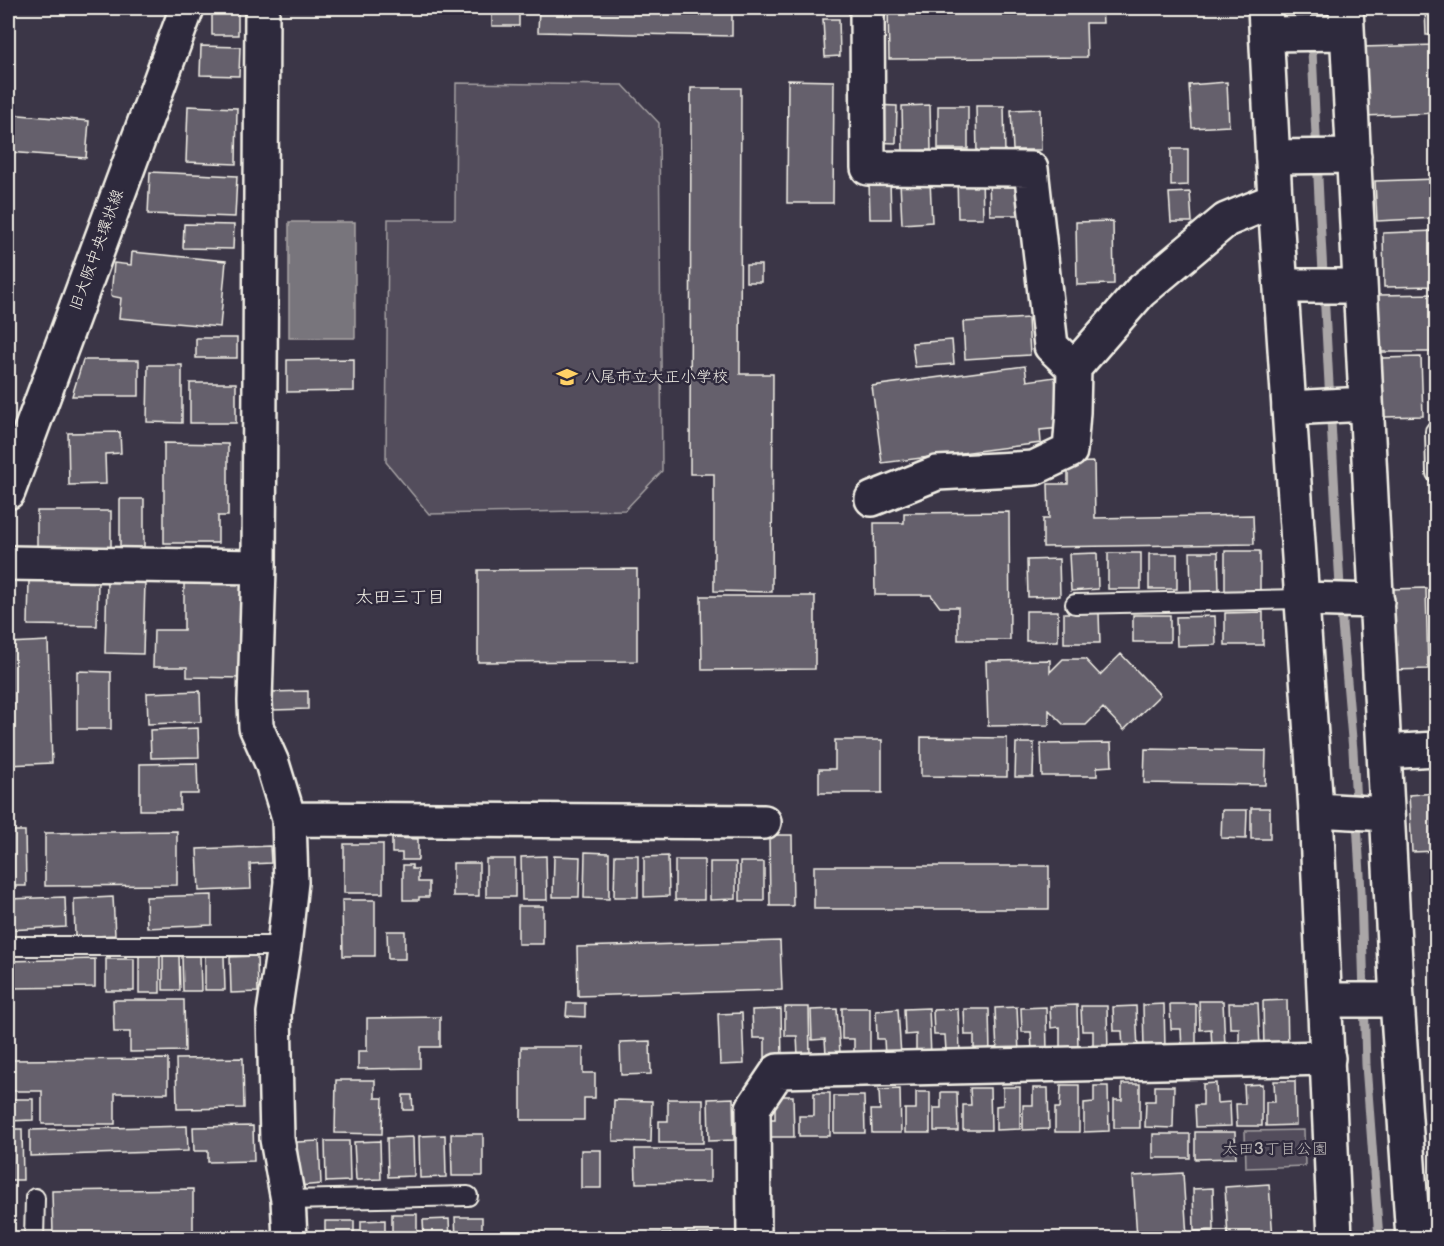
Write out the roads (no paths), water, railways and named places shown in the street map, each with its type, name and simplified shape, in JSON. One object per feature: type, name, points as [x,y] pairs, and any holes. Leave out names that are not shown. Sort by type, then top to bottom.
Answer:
[{"type":"street","name":"旧大阪中央環状線","points":[[8,492],[187,8]]},
{"type":"street","points":[[262,8],[259,567],[255,701],[256,727],[272,763],[290,819],[291,882],[274,1013],[277,1139],[288,1200],[290,1239]]},
{"type":"street","points":[[867,8],[868,168],[1031,169],[1051,346],[1074,368]]},
{"type":"street","points":[[1335,1239],[1328,1058],[1340,1000],[1304,408],[1294,286],[1275,200],[1286,157],[1276,25],[1346,20],[1397,1000],[1413,1239]]},
{"type":"street","points":[[1286,157],[1354,156]]},
{"type":"street","points":[[872,499],[937,473],[1034,468],[1070,451],[1074,368],[1140,292],[1226,220],[1275,200]]},
{"type":"street","points":[[1294,286],[1360,286]]},
{"type":"street","points":[[1304,408],[1366,404]]},
{"type":"street","points":[[8,563],[259,567]]},
{"type":"street","points":[[1316,600],[1377,601]]},
{"type":"street","points":[[1384,752],[1437,749]]},
{"type":"street","points":[[1330,811],[1387,814]]},
{"type":"street","points":[[290,819],[764,822]]},
{"type":"street","points":[[1340,1000],[1397,1000]]},
{"type":"street","points":[[754,1239],[753,1108],[778,1071],[1328,1058]]},
{"type":"lane","points":[[1435,431],[1437,473]]},
{"type":"lane","points":[[1075,604],[1316,600]]},
{"type":"lane","points":[[10,946],[284,946]]},
{"type":"lane","points":[[288,1200],[468,1196]]},
{"type":"lane","points":[[34,1239],[35,1198]]},
{"type":"waterway","points":[[1310,8],[1342,624],[1353,750],[1361,892],[1366,1065],[1379,1238]]},
{"type":"place","name":"八尾市立大正小学校","points":[[567,377]]},
{"type":"district","name":"太田三丁目","points":[[400,597]]},
{"type":"park label","name":"太田3丁目公園","points":[[1275,1149]]}]
